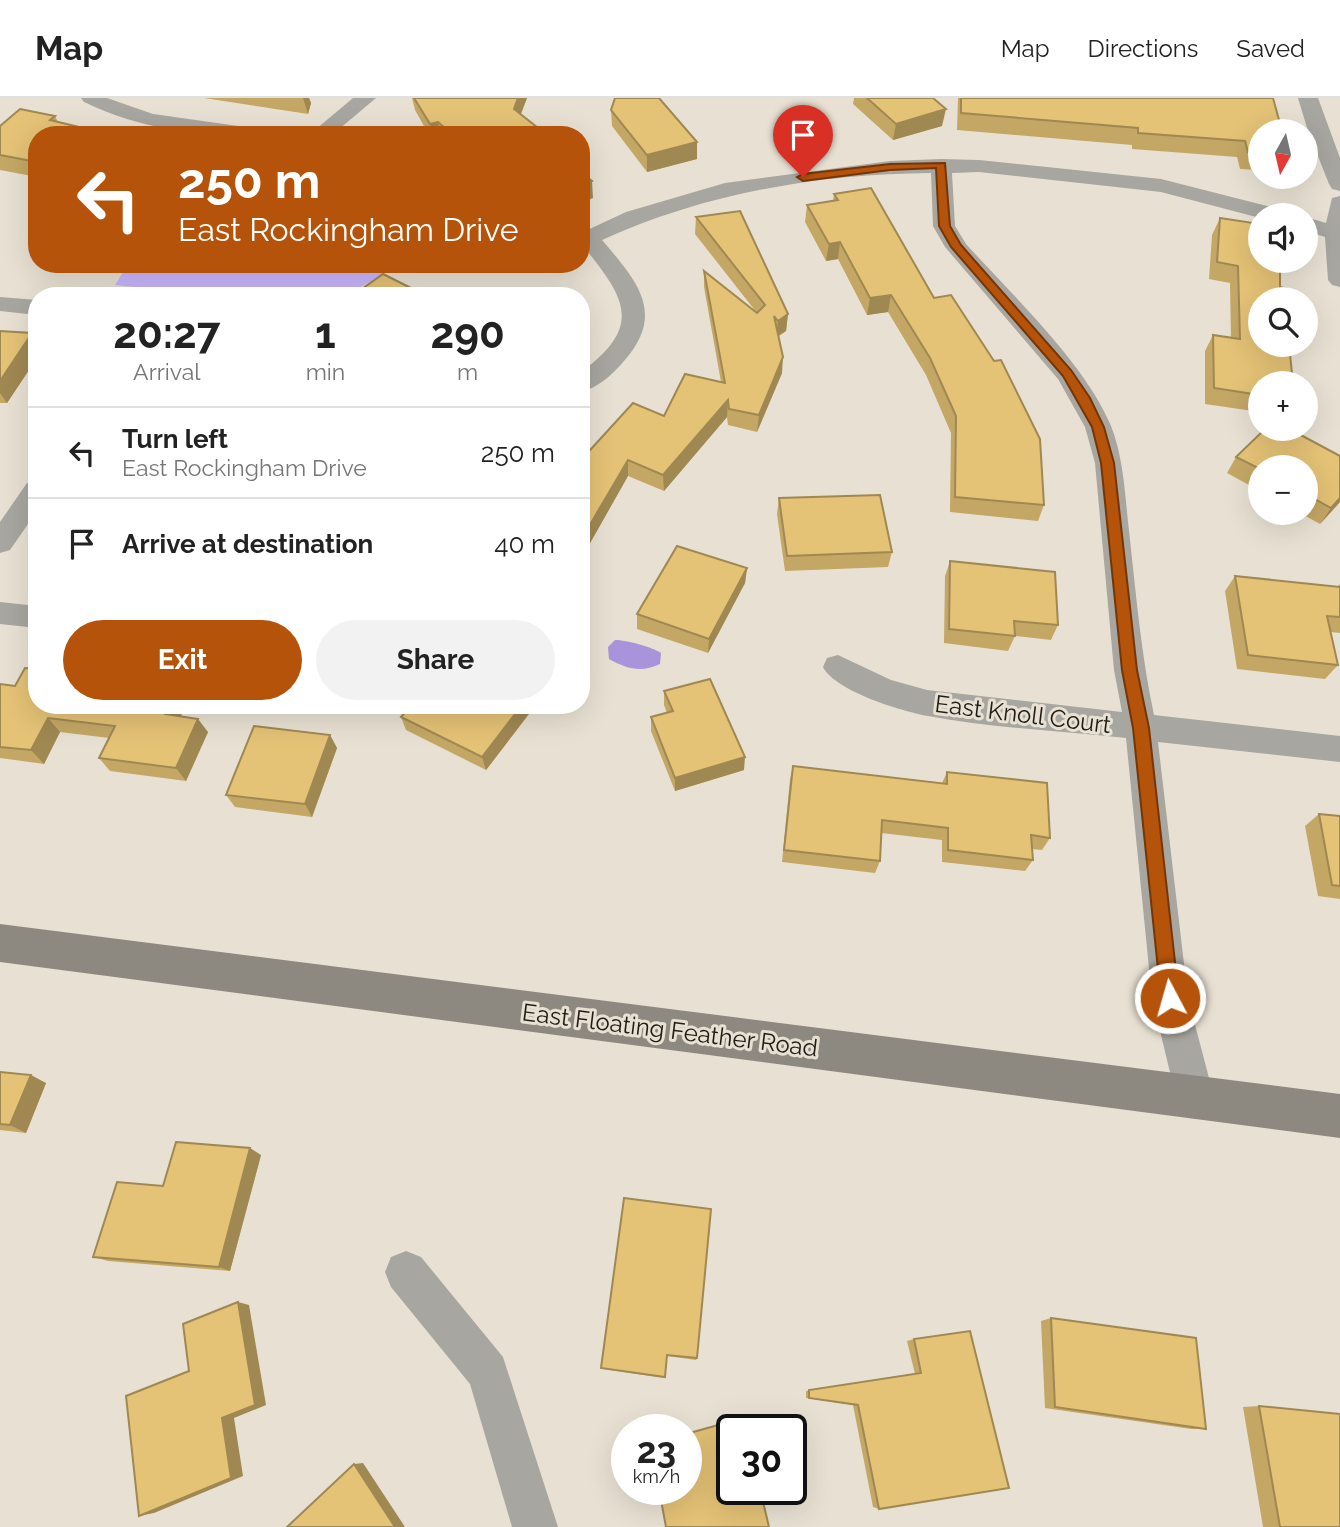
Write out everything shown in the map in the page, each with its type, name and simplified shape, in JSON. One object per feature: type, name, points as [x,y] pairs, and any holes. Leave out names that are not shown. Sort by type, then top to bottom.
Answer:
[{"type":"main road","name":"East Floating Feather Road","points":[[0,943],[1340,1116]]},
{"type":"street","points":[[91,98],[132,114],[192,126]]},
{"type":"street","points":[[330,126],[366,98]]},
{"type":"street","points":[[1308,98],[1318,131],[1340,184]]},
{"type":"street","points":[[941,165],[944,226],[956,247],[1067,373],[1084,398],[1098,427],[1108,463],[1129,670],[1141,728],[1170,998],[1195,1097]]},
{"type":"street","points":[[590,237],[634,217],[678,202],[761,183],[890,167],[979,166],[1161,186],[1248,208]]},
{"type":"street","points":[[1340,203],[1340,280]]},
{"type":"street","points":[[1318,227],[1338,233]]},
{"type":"street","points":[[590,245],[630,295],[634,319],[627,344],[604,368],[590,378]]},
{"type":"street","points":[[0,304],[28,307]]},
{"type":"street","points":[[0,544],[28,504]]},
{"type":"street","points":[[0,612],[28,616]]},
{"type":"street","name":"East Knoll Court","points":[[838,667],[881,690],[927,703],[1340,749]]},
{"type":"street","points":[[406,1272],[488,1372],[535,1527]]},
{"type":"shaded area","points":[[122,273],[385,273],[361,287],[115,285]]},
{"type":"shaded area","points":[[615,640],[639,644],[661,653],[660,664],[634,669],[609,659],[608,647]]},
{"type":"building","points":[[414,98],[518,98],[514,109],[536,126],[443,126],[438,122],[430,124]]},
{"type":"building","points":[[615,98],[659,98],[697,142],[647,155],[611,110]]},
{"type":"building","points":[[867,98],[933,98],[946,109],[896,124]]},
{"type":"building","points":[[961,98],[1273,98],[1279,119],[1248,119],[1248,152],[1245,141],[1138,133],[1138,128],[961,113]]},
{"type":"building","points":[[20,109],[55,116],[50,120],[75,126],[28,126],[28,160],[0,155],[0,126]]},
{"type":"building","points":[[871,188],[934,298],[951,295],[994,361],[1001,360],[1040,439],[1044,505],[955,497],[956,416],[930,358],[891,295],[870,298],[840,242],[829,244],[807,205],[838,200],[834,194]]},
{"type":"building","points":[[740,211],[788,314],[778,321],[774,316],[783,357],[759,415],[729,409],[728,400],[663,475],[628,460],[590,525],[590,450],[633,403],[664,416],[685,374],[725,383],[704,271],[757,313],[765,305],[696,217]]},
{"type":"building","points":[[1220,218],[1248,222],[1248,273],[1280,273],[1280,287],[1248,287],[1248,357],[1290,357],[1292,371],[1248,371],[1248,393],[1214,388],[1213,335],[1240,339],[1238,266],[1217,262]]},
{"type":"building","points":[[383,274],[409,287],[365,287]]},
{"type":"building","points":[[0,331],[28,333],[28,339],[0,381]]},
{"type":"building","points":[[1253,441],[1312,441],[1340,456],[1340,498],[1331,508],[1318,501],[1318,455],[1248,455],[1248,463],[1236,457]]},
{"type":"building","points":[[880,495],[892,552],[787,556],[779,498]]},
{"type":"building","points":[[677,546],[747,568],[709,639],[637,614]]},
{"type":"building","points":[[950,561],[1055,572],[1058,625],[1014,621],[1015,636],[949,629]]},
{"type":"building","points":[[1235,576],[1340,587],[1340,617],[1327,616],[1338,665],[1248,655]]},
{"type":"building","points":[[25,668],[28,668],[28,714],[165,714],[198,719],[176,768],[99,758],[115,726],[48,718],[31,750],[0,747],[0,684],[15,686]]},
{"type":"building","points":[[710,679],[745,757],[675,778],[651,717],[673,711],[664,691]]},
{"type":"building","points":[[404,714],[515,714],[482,757],[401,717]]},
{"type":"building","points":[[254,726],[330,735],[305,804],[226,795]]},
{"type":"building","points":[[793,766],[947,784],[947,772],[1047,783],[1050,838],[1031,835],[1033,860],[948,850],[948,828],[882,820],[880,861],[784,850]]},
{"type":"building","points":[[1319,814],[1340,816],[1340,886],[1332,885]]},
{"type":"building","points":[[0,1072],[31,1075],[10,1125],[0,1124]]},
{"type":"building","points":[[176,1142],[250,1148],[219,1267],[93,1257],[117,1182],[163,1186]]},
{"type":"building","points":[[624,1198],[711,1209],[697,1358],[667,1355],[665,1377],[601,1368]]},
{"type":"building","points":[[238,1302],[255,1405],[222,1418],[231,1478],[139,1516],[126,1396],[189,1371],[183,1324]]},
{"type":"building","points":[[1051,1318],[1196,1338],[1206,1429],[1055,1407]]},
{"type":"building","points":[[970,1331],[1009,1488],[879,1509],[858,1405],[809,1398],[809,1390],[921,1373],[914,1339]]},
{"type":"building","points":[[1259,1406],[1340,1414],[1340,1527],[1280,1527]]},
{"type":"building","points":[[716,1426],[716,1505],[764,1505],[769,1527],[666,1527],[662,1505],[702,1505],[702,1430]]},
{"type":"building","points":[[354,1464],[395,1527],[287,1527]]},
{"type":"route","points":[[803,177],[890,167],[941,165],[944,226],[956,247],[1067,373],[1084,398],[1098,427],[1108,463],[1129,670],[1141,728],[1170,998]]}]
